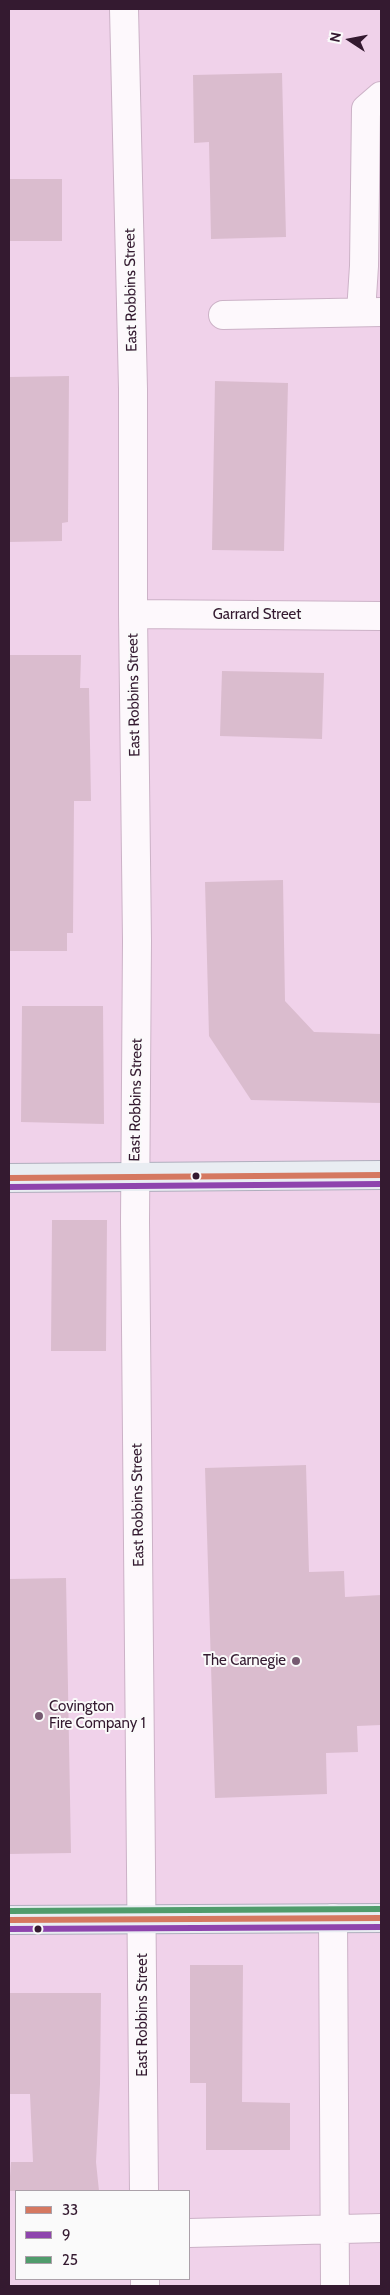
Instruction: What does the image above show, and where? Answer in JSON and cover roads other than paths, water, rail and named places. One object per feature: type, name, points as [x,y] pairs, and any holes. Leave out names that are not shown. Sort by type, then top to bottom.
[{"type":"main road","points":[[9,1178],[381,1175]]},
{"type":"main road","points":[[9,1920],[381,1918]]},
{"type":"street","name":"East Robbins Street","points":[[124,9],[133,379],[133,614],[138,941],[135,1176],[144,2190]]},
{"type":"street","points":[[223,315],[371,312],[364,266],[366,109],[381,96]]},
{"type":"street","name":"Garrard Street","points":[[133,614],[381,616]]},
{"type":"street","points":[[333,1918],[335,2286]]},
{"type":"street","points":[[190,2233],[381,2228]]},
{"type":"place","name":"The Carnegie","points":[[296,1661]]},
{"type":"place","name":"Covington Fire Company 1","points":[[39,1716]]}]
